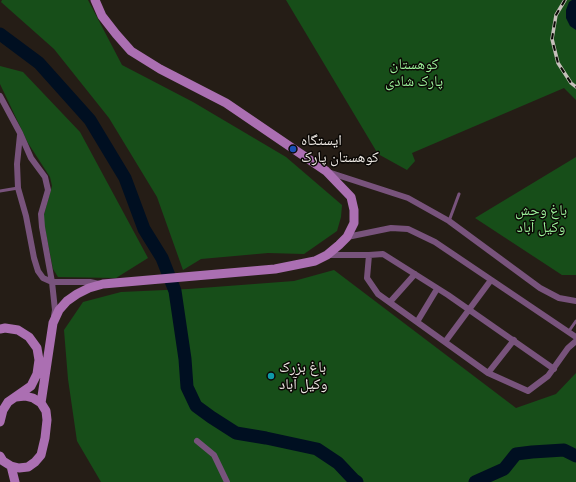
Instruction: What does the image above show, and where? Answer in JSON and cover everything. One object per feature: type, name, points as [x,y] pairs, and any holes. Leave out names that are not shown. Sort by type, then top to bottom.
[{"type":"street","points":[[53,323],[67,301],[89,288],[103,284],[275,269],[315,261],[327,255],[339,246],[347,236],[354,222],[354,210],[351,197],[326,171],[226,103],[160,69],[131,51],[102,16],[95,0]]},
{"type":"street","points":[[0,96],[20,133],[31,158],[45,177],[48,190],[41,214],[55,310],[41,403]]},
{"type":"street","points":[[20,133],[17,164],[18,188],[26,216],[38,271],[43,278],[52,282],[90,282],[103,284]]},
{"type":"street","points":[[17,164],[23,157],[31,158]]},
{"type":"street","points":[[326,171],[408,198],[449,221],[540,288],[560,298],[576,301]]},
{"type":"street","points":[[347,236],[391,228],[408,229],[435,242],[576,336]]},
{"type":"street","points":[[327,255],[383,254],[514,340],[554,369]]},
{"type":"street","points":[[369,255],[367,278],[378,294],[488,373],[528,391],[548,376],[568,348],[576,341]]},
{"type":"street","points":[[390,302],[415,274]]},
{"type":"street","points":[[445,342],[491,280]]},
{"type":"street","points":[[417,322],[437,289]]},
{"type":"street","points":[[0,329],[5,328],[18,330],[29,337],[37,348],[39,360],[37,374],[30,386],[8,402],[2,410],[0,422]]},
{"type":"street","points":[[488,373],[514,340]]},
{"type":"street","points":[[0,456],[3,461],[10,466],[19,468],[28,467],[36,462],[41,455],[45,438],[47,420],[46,411],[41,403],[33,398],[25,396],[16,397]]},
{"type":"street","points":[[197,441],[214,455],[227,482]]},
{"type":"street","points":[[10,466],[15,482]]},
{"type":"lane","points":[[0,191],[18,188]]},
{"type":"lane","points":[[449,221],[459,194]]},
{"type":"lane","points":[[569,331],[576,321]]},
{"type":"green space","points":[[2,0],[88,0],[122,65],[193,102],[286,157],[342,205],[341,217],[337,231],[304,254],[268,253],[201,259],[183,270],[157,197],[109,118],[54,49],[1,2]]},
{"type":"green space","name":"کوهستان پارک شادی","points":[[286,0],[576,0],[576,100],[564,88],[412,153],[415,161],[407,170],[378,154]]},
{"type":"green space","points":[[0,66],[23,72],[80,132],[148,258],[116,278],[58,277],[53,269],[43,218],[52,186],[50,177],[28,143],[0,84]]},
{"type":"green space","name":"باغ وحش وکیل آباد","points":[[576,157],[576,275],[562,275],[475,218]]},
{"type":"green space","name":"باغ بزرک وکیل آباد","points":[[334,270],[516,408],[556,394],[576,373],[576,482],[101,482],[77,441],[68,379],[64,330],[83,302],[121,292],[188,289],[294,281]]},
{"type":"water","points":[[576,0],[576,30],[570,26],[566,18],[566,10],[569,2]]},
{"type":"waterway","points":[[0,34],[39,63],[90,120],[125,178],[144,229],[162,258],[175,291],[185,359],[187,387],[196,406],[236,433],[317,449],[338,463],[357,482]]},
{"type":"waterway","points":[[475,482],[504,469],[516,454],[564,450],[576,456]]},
{"type":"railway","points":[[565,0],[556,15],[552,39],[558,63],[571,83],[576,87]]},
{"type":"place","name":"ایستگاه کوهستان پارک","points":[[293,149]]},
{"type":"place","name":"باغ بزرک وکیل آباد","points":[[271,376]]}]
